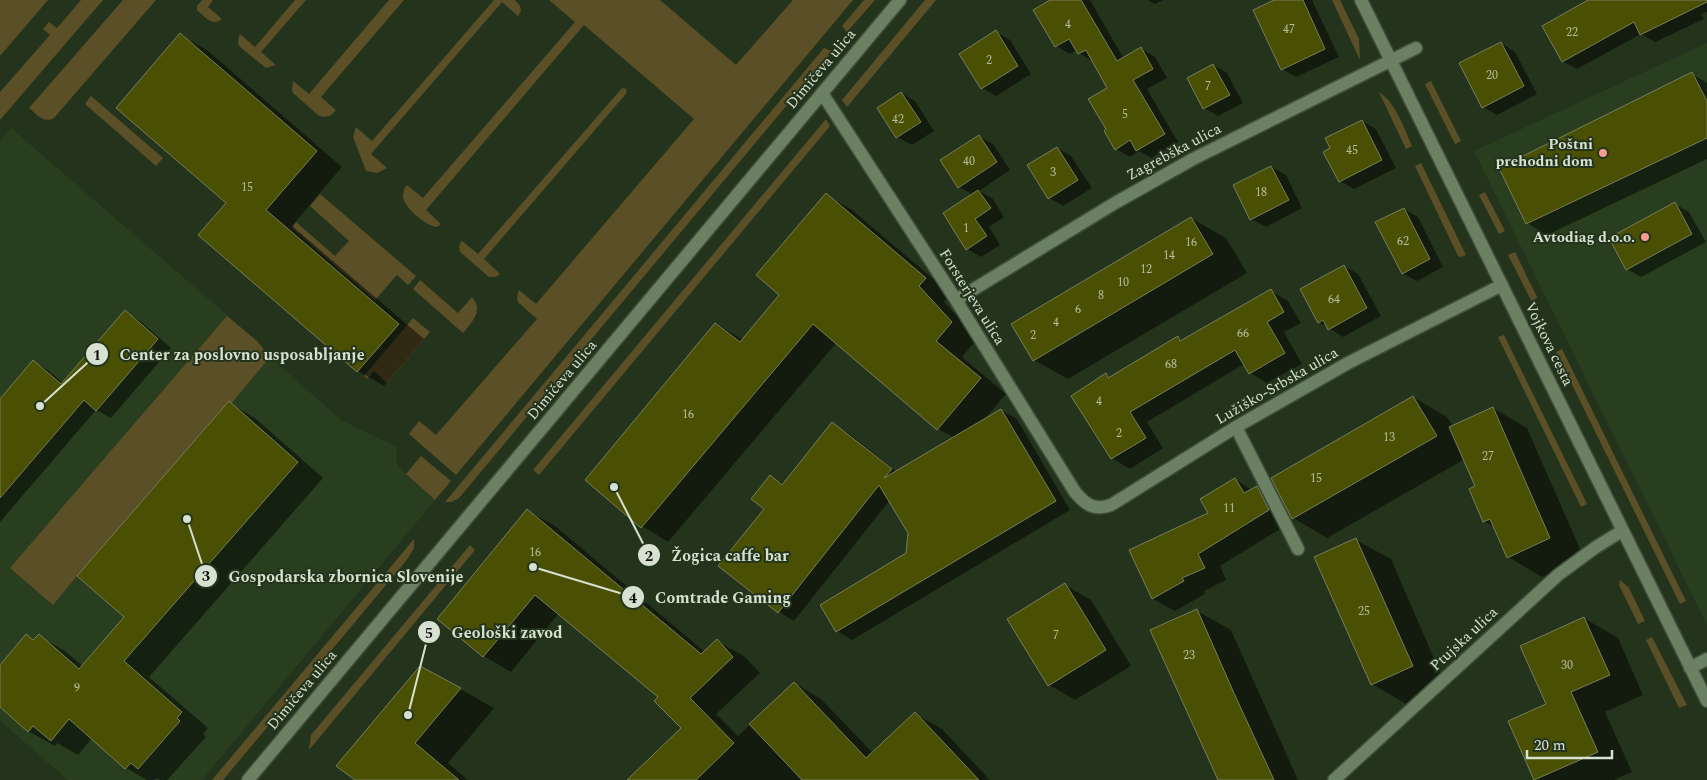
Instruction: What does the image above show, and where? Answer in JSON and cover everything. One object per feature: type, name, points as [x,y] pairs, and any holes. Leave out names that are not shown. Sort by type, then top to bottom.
[{"type":"street","name":"Dimičeva ulica","points":[[248,780],[900,0]]},
{"type":"street","name":"Vojkova cesta","points":[[1361,0],[1707,701]]},
{"type":"street","name":"Zagrebška ulica","points":[[956,300],[1115,203],[1193,159],[1416,48]]},
{"type":"street","name":"Forsterjeva ulica","points":[[822,93],[956,300],[1075,492]]},
{"type":"street","name":"Lužiško-Srbska ulica","points":[[1075,492],[1083,501],[1095,508],[1111,505],[1236,427],[1348,363],[1502,285]]},
{"type":"street","points":[[1236,427],[1298,549]]},
{"type":"street","name":"Ptujska ulica","points":[[1334,780],[1558,575],[1596,547],[1622,531]]},
{"type":"street","points":[[1690,668],[1707,659]]},
{"type":"shaded area","points":[[0,0],[48,0],[0,56]]},
{"type":"shaded area","points":[[81,0],[103,0],[0,120],[0,92],[50,35],[43,29],[49,22],[57,28]]},
{"type":"shaded area","points":[[123,0],[156,0],[54,118],[47,120],[37,115],[29,108]]},
{"type":"shaded area","points":[[202,0],[213,0],[208,7],[222,19],[212,22],[197,10],[197,6]]},
{"type":"shaded area","points":[[295,0],[306,0],[261,52],[276,65],[266,68],[240,47],[238,42],[239,36],[240,34],[255,47]]},
{"type":"shaded area","points":[[389,0],[404,0],[321,97],[336,110],[330,116],[323,117],[318,115],[293,93],[293,81],[309,94]]},
{"type":"shaded area","points":[[494,0],[515,0],[520,6],[521,11],[518,16],[502,2],[371,154],[387,168],[377,173],[366,171],[353,137],[356,127],[372,141]]},
{"type":"shaded area","points":[[549,0],[660,0],[736,65],[793,0],[853,0],[456,475],[409,434],[419,421],[436,435],[537,319],[517,300],[519,290],[536,304],[694,119],[584,25],[426,210],[441,224],[437,227],[433,226],[416,216],[404,200],[403,193],[406,186],[423,198],[575,22]]},
{"type":"shaded area","points":[[864,0],[875,0],[847,32],[842,26]]},
{"type":"shaded area","points":[[925,0],[936,0],[847,107],[842,100]]},
{"type":"shaded area","points":[[1332,0],[1340,0],[1359,39],[1360,60]]},
{"type":"shaded area","points":[[1707,43],[1707,625],[1474,151]]},
{"type":"shaded area","points":[[824,48],[832,51],[459,498],[451,502],[445,502]]},
{"type":"shaded area","points":[[1431,81],[1461,141],[1455,144],[1425,84]]},
{"type":"shaded area","points":[[622,88],[626,89],[625,95],[484,259],[500,274],[495,277],[489,277],[460,252],[459,246],[461,242],[478,254]]},
{"type":"shaded area","points":[[1379,92],[1395,109],[1412,146],[1406,149]]},
{"type":"shaded area","points":[[91,96],[163,158],[156,166],[85,104]]},
{"type":"shaded area","points":[[826,119],[830,126],[539,475],[533,470]]},
{"type":"shaded area","points":[[11,128],[257,341],[270,357],[341,420],[397,447],[396,459],[399,468],[435,500],[202,780],[68,780],[0,721],[0,141]]},
{"type":"shaded area","points":[[1421,163],[1466,255],[1458,256],[1415,166]]},
{"type":"shaded area","points":[[1485,192],[1505,231],[1499,234],[1479,195]]},
{"type":"shaded area","points":[[320,194],[416,276],[408,285],[397,275],[375,300],[292,228],[296,222],[335,256],[349,241],[310,206]]},
{"type":"shaded area","points":[[1515,252],[1537,297],[1532,302],[1508,255]]},
{"type":"shaded area","points":[[420,280],[458,313],[472,297],[477,311],[463,333],[413,289]]},
{"type":"shaded area","points":[[227,316],[257,341],[270,357],[231,404],[228,402],[53,605],[10,568]]},
{"type":"shaded area","points":[[413,318],[430,332],[387,383],[374,371],[367,379],[364,376]]},
{"type":"shaded area","points":[[1504,335],[1587,504],[1581,507],[1498,337]]},
{"type":"shaded area","points":[[1562,349],[1686,601],[1680,604],[1556,352]]},
{"type":"shaded area","points":[[421,456],[451,481],[435,500],[406,474]]},
{"type":"shaded area","points":[[414,539],[414,548],[406,561],[223,780],[212,780]]},
{"type":"shaded area","points":[[470,545],[475,550],[309,750],[311,735]]},
{"type":"shaded area","points":[[1620,580],[1629,588],[1645,621],[1638,624],[1619,585]]},
{"type":"shaded area","points":[[1652,637],[1687,705],[1679,708],[1646,640]]},
{"type":"building","points":[[1050,0],[1081,0],[1117,61],[1141,47],[1153,69],[1133,80],[1165,134],[1136,151],[1130,140],[1115,150],[1104,131],[1106,129],[1088,99],[1107,88],[1086,50],[1078,54],[1069,39],[1055,47],[1033,10]]},
{"type":"building","points":[[1274,0],[1303,0],[1325,49],[1281,70],[1253,10]]},
{"type":"building","points":[[1588,0],[1707,0],[1707,2],[1640,35],[1634,22],[1562,62],[1542,26]]},
{"type":"building","points":[[996,30],[1018,66],[981,89],[959,54]]},
{"type":"building","points":[[180,33],[317,151],[266,210],[399,324],[357,372],[198,235],[226,203],[116,108]]},
{"type":"building","points":[[1501,42],[1524,86],[1482,108],[1459,63]]},
{"type":"building","points":[[1213,64],[1230,95],[1203,109],[1187,78]]},
{"type":"building","name":"Poštni prehodni dom","points":[[1692,72],[1707,101],[1707,138],[1526,224],[1499,168]]},
{"type":"building","points":[[901,92],[921,122],[896,138],[877,108]]},
{"type":"building","points":[[1362,120],[1382,160],[1339,182],[1323,152],[1330,148],[1325,138]]},
{"type":"building","points":[[979,135],[997,162],[958,188],[940,160]]},
{"type":"building","points":[[1057,147],[1078,180],[1048,199],[1027,165]]},
{"type":"building","points":[[1271,166],[1289,200],[1250,220],[1233,185]]},
{"type":"building","points":[[978,190],[991,208],[975,219],[987,236],[966,250],[943,213]]},
{"type":"building","points":[[826,193],[926,278],[919,286],[952,322],[936,341],[981,378],[937,430],[813,324],[641,528],[585,480],[715,323],[740,342],[779,295],[756,275]]},
{"type":"building","points":[[1675,202],[1692,234],[1626,270],[1609,238]]},
{"type":"building","points":[[1404,208],[1430,259],[1402,274],[1375,222]]},
{"type":"building","points":[[1191,217],[1213,254],[1033,361],[1011,324]]},
{"type":"building","points":[[1344,265],[1367,308],[1328,330],[1323,320],[1318,323],[1300,289]]},
{"type":"building","points":[[1271,289],[1284,312],[1267,322],[1285,353],[1249,374],[1235,350],[1130,412],[1146,438],[1111,459],[1071,396],[1106,373],[1108,378],[1178,336],[1180,341]]},
{"type":"building","points":[[125,310],[158,339],[96,411],[84,400],[0,498],[0,399],[33,360],[61,384]]},
{"type":"building","points":[[1413,396],[1437,436],[1292,519],[1271,478]]},
{"type":"building","points":[[229,401],[298,462],[124,661],[182,712],[177,718],[180,721],[138,769],[131,763],[125,769],[69,719],[51,741],[33,726],[28,732],[0,707],[0,665],[26,634],[33,640],[39,634],[79,669],[124,617],[77,576]]},
{"type":"building","points":[[1493,407],[1550,538],[1507,558],[1490,519],[1483,522],[1469,489],[1475,486],[1449,427]]},
{"type":"building","points":[[1001,409],[1056,501],[836,632],[820,605],[906,553],[908,533],[879,485],[778,613],[718,566],[764,509],[751,499],[770,475],[782,485],[832,422],[892,469],[884,478]]},
{"type":"building","points":[[1235,478],[1244,493],[1257,486],[1269,510],[1198,554],[1205,568],[1182,578],[1184,581],[1152,599],[1129,550],[1208,513],[1200,499]]},
{"type":"building","points":[[527,509],[701,654],[717,639],[733,657],[690,698],[734,743],[696,780],[627,780],[681,728],[654,701],[658,697],[535,595],[483,657],[437,619]]},
{"type":"building","points":[[1356,538],[1413,666],[1371,685],[1314,557]]},
{"type":"building","points":[[1065,583],[1106,650],[1048,686],[1007,619]]},
{"type":"building","points":[[1197,609],[1274,780],[1218,780],[1150,630]]},
{"type":"building","points":[[1584,617],[1610,675],[1571,692],[1598,752],[1534,780],[1508,721],[1546,704],[1520,646]]},
{"type":"building","points":[[420,666],[461,688],[415,743],[459,780],[355,780],[336,766]]},
{"type":"building","points":[[794,682],[866,758],[915,712],[979,780],[802,780],[749,724]]},
{"type":"place","name":"Poštni prehodni dom","points":[[1603,153]]},
{"type":"place","name":"Avtodiag d.o.o.","points":[[1645,237]]},
{"type":"place","name":"Center za poslovno usposabljanje","points":[[40,406]]},
{"type":"place","name":"Žogica caffe bar","points":[[614,487]]},
{"type":"place","name":"Gospodarska zbornica Slovenije","points":[[187,519]]},
{"type":"place","name":"Comtrade Gaming","points":[[533,567]]},
{"type":"place","name":"Geološki zavod","points":[[408,715]]}]
